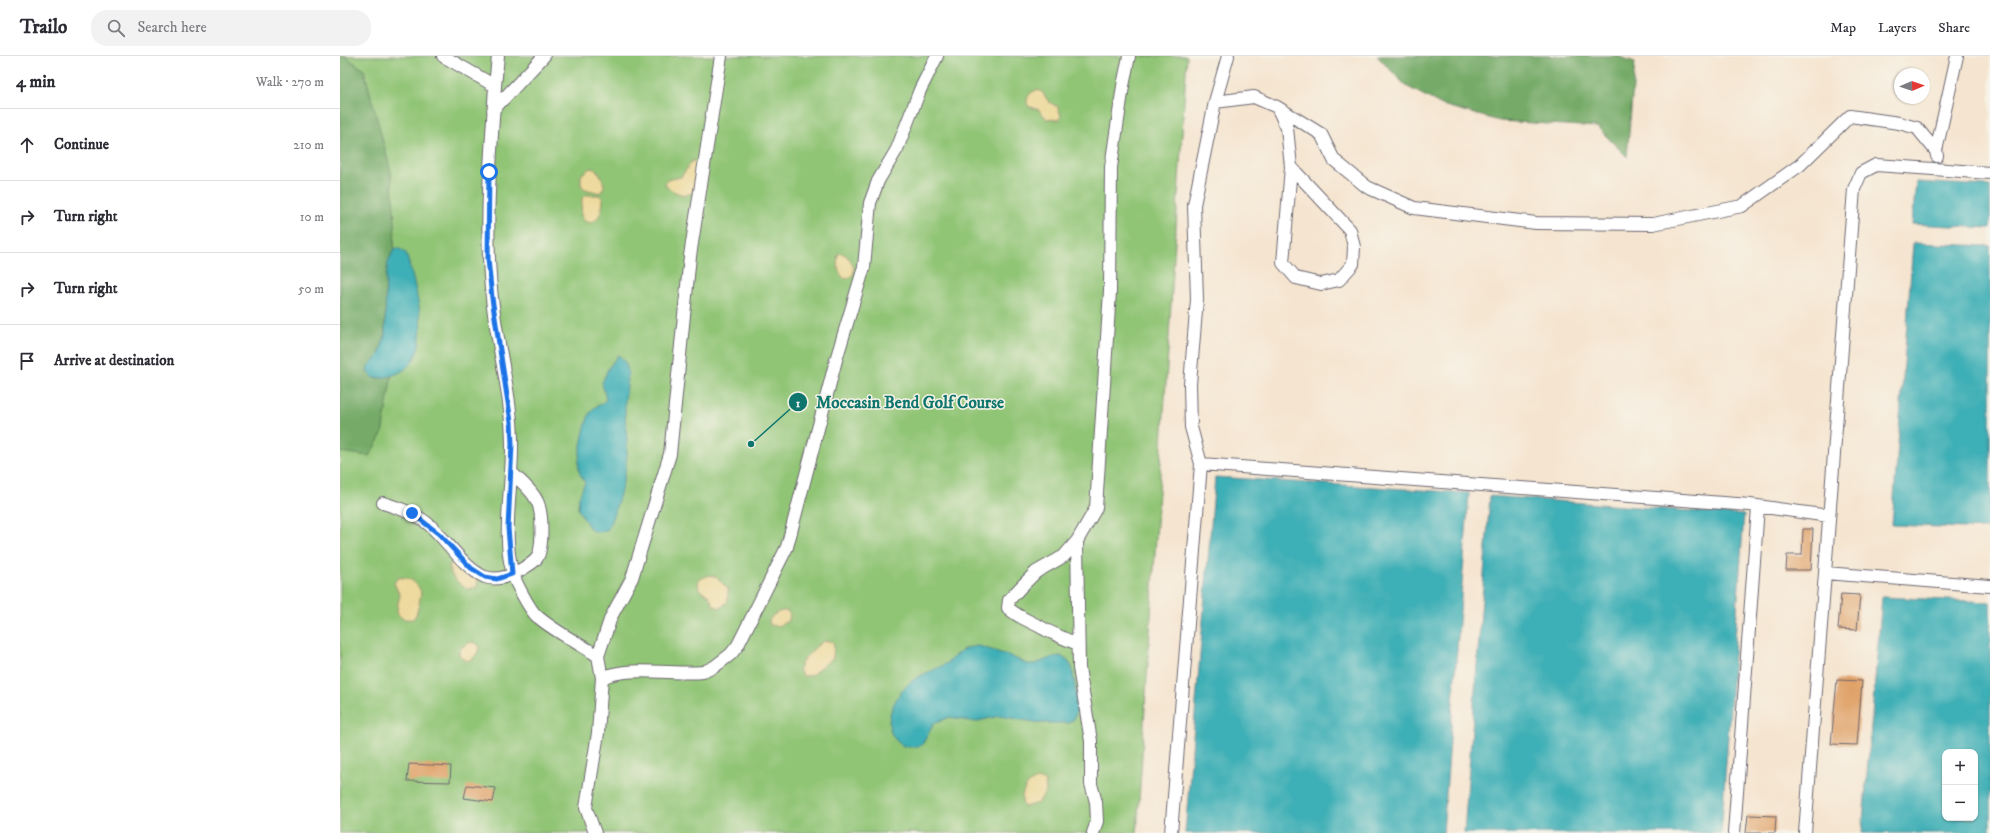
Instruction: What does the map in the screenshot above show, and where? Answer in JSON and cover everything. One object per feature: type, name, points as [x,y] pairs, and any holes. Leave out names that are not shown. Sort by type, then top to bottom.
[{"type":"lane","points":[[443,56],[495,86]]},
{"type":"lane","points":[[498,56],[489,172],[488,259],[492,298],[511,422],[512,444],[508,528],[512,574],[537,617],[598,656]]},
{"type":"lane","points":[[493,110],[544,56]]},
{"type":"lane","points":[[595,833],[586,808],[598,733],[602,678],[598,656],[611,618],[632,578],[670,454],[690,256],[721,56]]},
{"type":"lane","points":[[602,678],[613,674],[627,672],[703,672],[714,667],[731,654],[743,637],[787,547],[836,360],[864,267],[870,204],[878,181],[897,150],[920,90],[937,56]]},
{"type":"lane","points":[[1078,644],[1061,639],[1046,629],[1028,622],[1008,608],[1009,600],[1036,572],[1064,556],[1077,541],[1096,508],[1110,291],[1111,167],[1122,86],[1130,56]]},
{"type":"lane","points":[[1170,833],[1201,464],[1191,427],[1190,384],[1197,299],[1194,205],[1215,102],[1228,56]]},
{"type":"lane","points":[[1940,169],[1936,151],[1957,56]]},
{"type":"lane","points":[[1215,102],[1254,97],[1277,107],[1321,134],[1334,160],[1367,187],[1414,208],[1536,223],[1653,224],[1742,206],[1800,165],[1850,116],[1899,123],[1917,128],[1936,151]]},
{"type":"lane","points":[[1277,107],[1287,128],[1291,168],[1283,263],[1296,278],[1321,284],[1339,280],[1353,264],[1354,247],[1350,230],[1291,168]]},
{"type":"lane","points":[[1805,833],[1854,189],[1861,173],[1876,165],[1990,172]]},
{"type":"lane","points":[[1201,464],[1758,507],[1830,516]]},
{"type":"lane","points":[[383,503],[412,513],[426,522],[471,568],[485,577],[497,579],[512,574],[536,560],[540,552],[541,511],[532,493],[511,472]]},
{"type":"lane","points":[[1734,833],[1758,507]]},
{"type":"lane","points":[[1077,541],[1079,668],[1091,741],[1091,784],[1096,802],[1096,821],[1093,833]]},
{"type":"lane","points":[[1825,573],[1990,586]]},
{"type":"green space","points":[[340,56],[1187,56],[1137,833],[340,833]]},
{"type":"green space","points":[[340,56],[345,56],[364,70],[391,172],[395,223],[394,249],[388,262],[386,284],[385,335],[379,355],[368,366],[378,378],[392,374],[382,434],[369,456],[340,452]]},
{"type":"green space","points":[[1377,56],[1617,56],[1635,62],[1627,157],[1597,127],[1500,121],[1442,105],[1406,86]]},
{"type":"sand","points":[[1037,90],[1042,92],[1049,102],[1058,107],[1061,116],[1059,120],[1047,119],[1039,110],[1028,106],[1028,96]]},
{"type":"sand","points":[[693,160],[698,166],[696,186],[692,193],[685,195],[674,191],[665,185],[667,180],[681,177]]},
{"type":"sand","points":[[590,168],[596,170],[602,177],[604,187],[600,193],[585,189],[581,185],[581,175]]},
{"type":"sand","points":[[585,195],[599,195],[603,198],[599,216],[591,223],[584,221],[581,216],[582,199]]},
{"type":"sand","points":[[839,253],[848,257],[852,263],[854,273],[849,278],[845,279],[839,270],[837,259]]},
{"type":"sand","points":[[452,563],[458,563],[478,579],[477,587],[468,589],[461,585],[451,574],[449,566]]},
{"type":"sand","points":[[710,575],[716,577],[728,589],[728,601],[721,608],[714,606],[709,596],[699,589],[698,583],[700,579]]},
{"type":"sand","points":[[398,578],[412,580],[421,592],[415,617],[413,619],[402,618],[399,616],[397,610],[400,596],[394,583]]},
{"type":"sand","points":[[787,611],[790,615],[788,621],[778,626],[770,625],[769,621],[774,614]]},
{"type":"sand","points":[[825,641],[831,641],[834,644],[833,658],[810,676],[803,676],[799,670],[802,662],[814,649]]},
{"type":"sand","points":[[472,642],[479,645],[478,651],[474,658],[466,661],[459,655],[459,650],[466,644]]},
{"type":"sand","points":[[1037,779],[1045,781],[1046,791],[1038,803],[1024,807],[1022,799],[1024,790],[1029,784]]},
{"type":"water","points":[[1916,182],[1990,186],[1990,228],[1912,224]]},
{"type":"water","points":[[1913,243],[1990,246],[1990,529],[1892,525]]},
{"type":"water","points":[[398,248],[406,253],[420,311],[421,332],[418,350],[410,365],[395,374],[373,378],[367,372],[368,366],[379,355],[385,335],[386,276],[388,262],[394,249]]},
{"type":"water","points":[[618,355],[623,360],[628,370],[625,402],[627,447],[626,463],[618,500],[607,531],[596,532],[590,529],[578,509],[579,497],[585,482],[579,471],[579,458],[584,430],[589,415],[594,408],[603,403],[606,399],[602,383],[608,369]]},
{"type":"water","points":[[1215,477],[1469,493],[1443,833],[1185,833]]},
{"type":"water","points":[[1490,496],[1744,515],[1721,833],[1464,833]]},
{"type":"water","points":[[1882,597],[1990,602],[1990,833],[1862,833]]},
{"type":"water","points":[[979,646],[1010,656],[1027,664],[1035,664],[1053,657],[1061,656],[1068,661],[1072,667],[1078,706],[1074,719],[1068,723],[1041,723],[999,716],[974,722],[950,717],[934,723],[922,745],[907,747],[899,743],[892,735],[889,727],[892,707],[903,689],[918,677],[948,663],[961,651],[969,647]]},
{"type":"building","points":[[1803,529],[1813,529],[1811,570],[1786,570],[1787,555],[1802,555]]},
{"type":"building","points":[[1841,594],[1860,595],[1857,630],[1838,629]]},
{"type":"building","points":[[1837,680],[1862,681],[1857,745],[1831,744]]},
{"type":"building","points":[[409,764],[451,766],[450,782],[407,781]]},
{"type":"building","points":[[467,785],[496,788],[493,802],[464,798]]},
{"type":"building","points":[[1748,815],[1776,816],[1775,833],[1746,833]]},
{"type":"place","name":"Moccasin Bend Golf Course","points":[[751,444]]},
{"type":"route","points":[[412,513],[426,522],[439,534],[471,568],[485,577],[497,579],[504,578],[512,574],[508,528],[512,444],[511,422],[492,298],[488,259],[489,172]]}]
